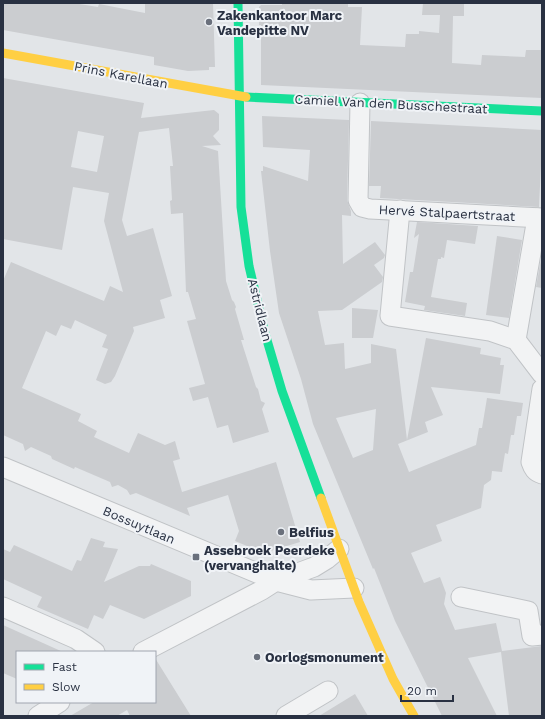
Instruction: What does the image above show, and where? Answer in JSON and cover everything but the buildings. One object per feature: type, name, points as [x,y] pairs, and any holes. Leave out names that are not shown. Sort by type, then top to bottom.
[{"type":"main road","name":"Astridlaan","points":[[238,3],[241,207],[249,266],[264,330],[282,391],[339,550],[393,679],[414,716]]},
{"type":"main road","name":"Prins Karellaan","points":[[3,53],[239,97]]},
{"type":"main road","name":"Camiel Van den Busschestraat","points":[[239,97],[542,111]]},
{"type":"street","name":"Hervé Stalpaertstraat","points":[[360,103],[358,200],[359,204],[366,209],[539,218]]},
{"type":"street","points":[[400,210],[390,316],[490,331],[516,340],[542,374]]},
{"type":"street","points":[[516,340],[539,218]]},
{"type":"street","points":[[542,389],[531,462],[537,473],[542,474]]},
{"type":"street","name":"Bossuytlaan","points":[[3,467],[276,581],[311,590],[357,595]]},
{"type":"street","points":[[145,651],[262,590],[276,581],[314,567],[327,560],[339,550]]},
{"type":"street","points":[[461,598],[528,611],[532,636],[542,634]]},
{"type":"street","points":[[3,606],[76,639],[94,651]]},
{"type":"street","points":[[286,716],[328,691]]},
{"type":"street","points":[[38,716],[58,703]]},
{"type":"traffic: fast","points":[[238,3],[241,207],[249,266],[264,330],[282,391],[321,498]]},
{"type":"traffic: fast","points":[[246,97],[542,111]]},
{"type":"traffic: slow","points":[[3,53],[246,97]]},
{"type":"traffic: slow","points":[[321,498],[359,602],[393,679],[414,716]]},
{"type":"place","name":"Zakenkantoor Marc Vandepitte NV","points":[[209,22]]},
{"type":"place","name":"Belfius","points":[[281,532]]},
{"type":"place","name":"Assebroek Peerdeke (vervanghalte)","points":[[196,557]]},
{"type":"place","name":"Oorlogsmonument","points":[[257,657]]}]
